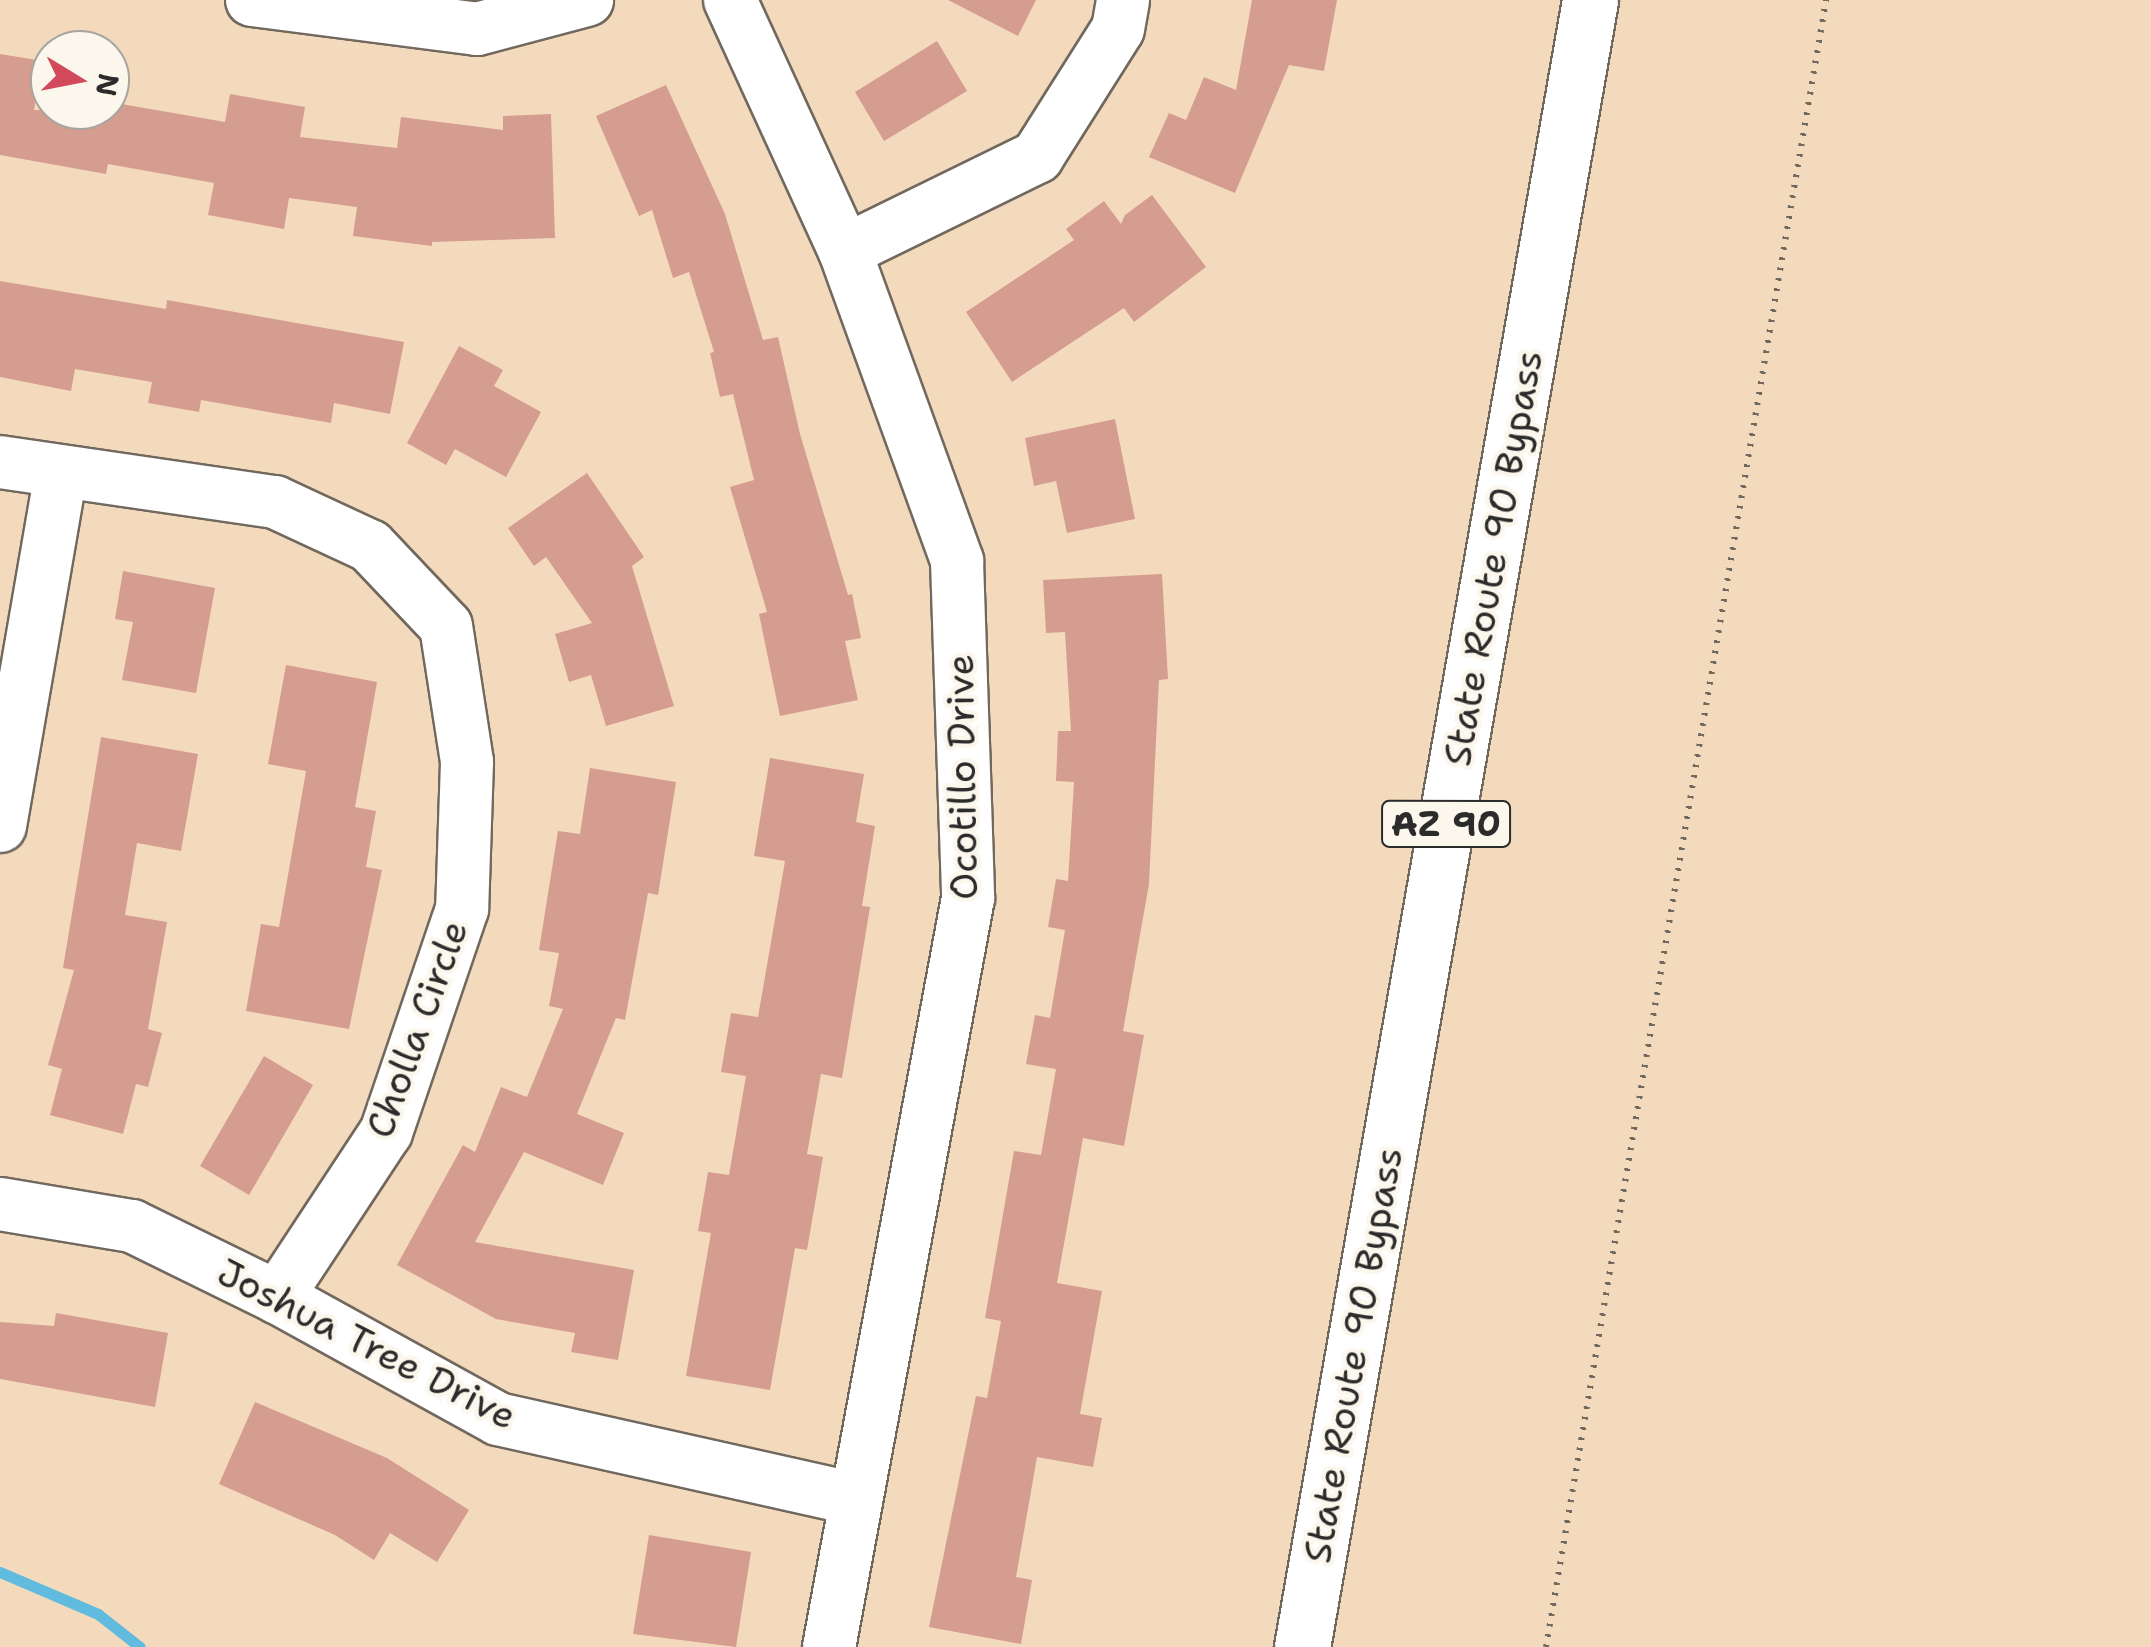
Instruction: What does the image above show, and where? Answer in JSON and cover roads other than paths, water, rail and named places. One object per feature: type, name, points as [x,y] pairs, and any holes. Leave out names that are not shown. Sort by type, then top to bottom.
[{"type":"highway","name":"State Route 90 Bypass","points":[[1302,1647],[1590,0]]},
{"type":"street","points":[[252,0],[477,29],[587,0]]},
{"type":"street","name":"Ocotillo Drive","points":[[730,0],[844,251],[957,562],[968,898],[830,1647]]},
{"type":"street","points":[[844,251],[1036,156],[1118,29],[1123,0]]},
{"type":"street","name":"Cholla Circle","points":[[0,462],[275,502],[370,546],[446,626],[467,762],[462,909],[386,1132],[276,1297]]},
{"type":"street","points":[[0,826],[61,472]]},
{"type":"street","name":"Joshua Tree Drive","points":[[0,1204],[132,1226],[276,1297],[498,1419],[855,1499]]},
{"type":"waterway","points":[[0,1572],[98,1614],[140,1647]]}]
